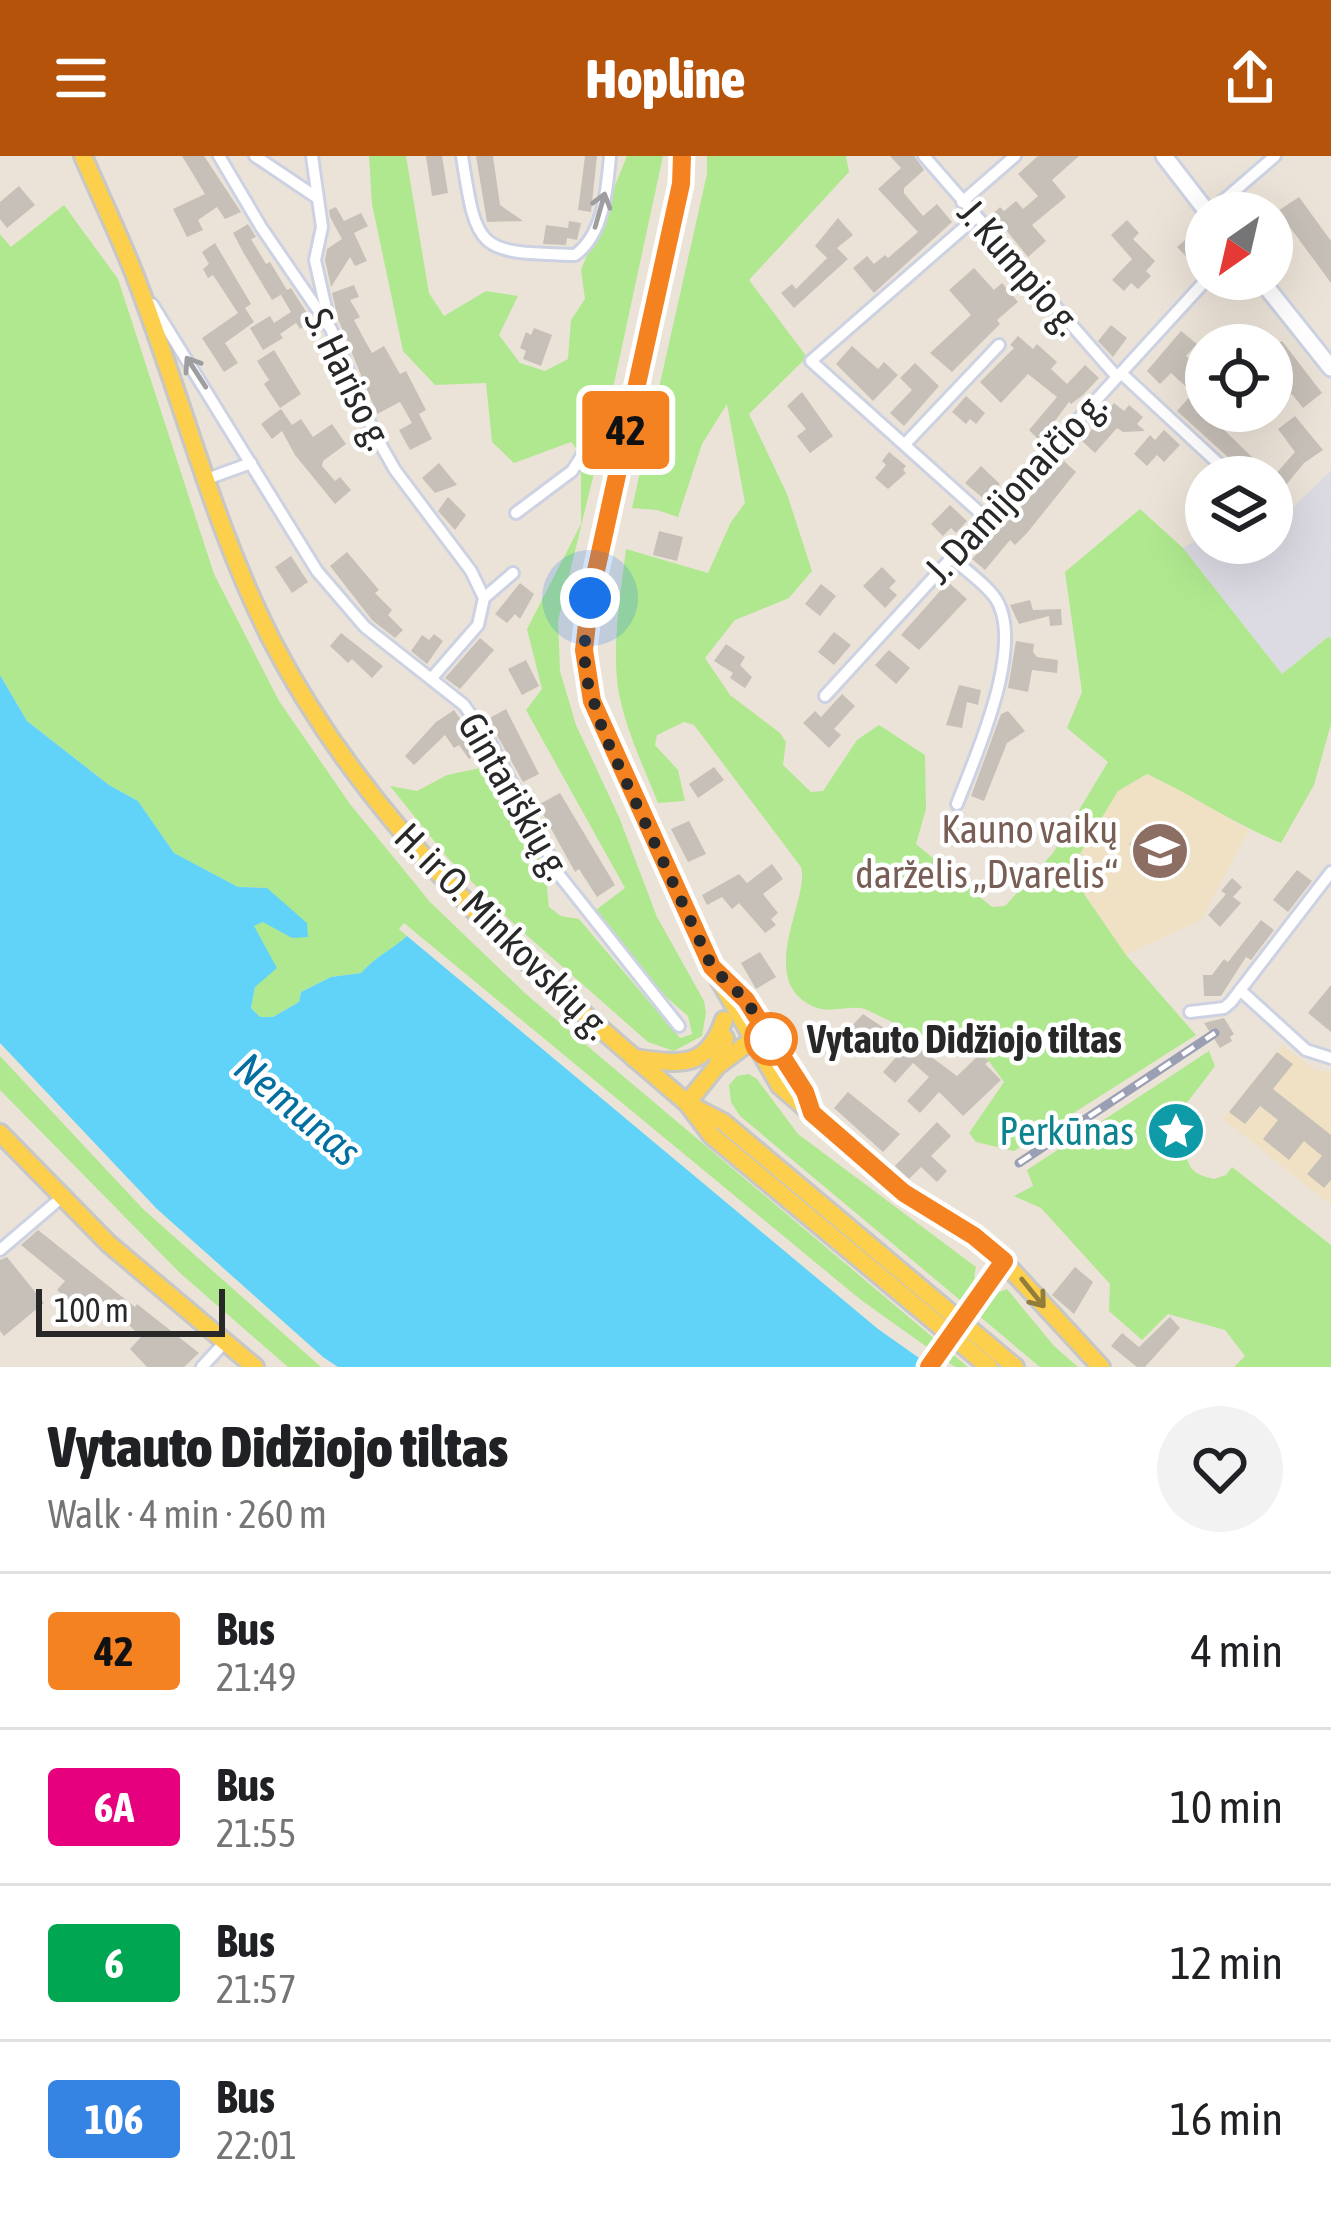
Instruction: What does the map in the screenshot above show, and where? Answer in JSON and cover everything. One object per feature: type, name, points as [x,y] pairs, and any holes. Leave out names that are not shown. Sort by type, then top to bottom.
[{"type":"main road","name":"H. ir O. Minkovskių g.","points":[[83,156],[138,283],[235,562],[311,708],[367,791],[474,914],[633,1058],[687,1103],[723,1123],[1015,1367]]},
{"type":"main road","points":[[682,156],[681,184],[585,627],[585,674],[604,734],[712,967],[780,1086],[904,1193],[974,1236],[1004,1261],[1101,1367]]},
{"type":"main road","points":[[712,967],[746,1000],[805,1092],[812,1113]]},
{"type":"main road","points":[[712,967],[724,1020],[724,1044],[717,1066]]},
{"type":"main road","points":[[746,1000],[752,1040]]},
{"type":"main road","points":[[633,1058],[689,1061],[711,1048],[724,1020]]},
{"type":"main road","points":[[687,1103],[717,1066],[752,1040]]},
{"type":"main road","name":"H. ir O. Minkovskių g.","points":[[687,1103],[711,1135],[988,1367]]},
{"type":"main road","points":[[0,1133],[61,1198],[255,1367]]},
{"type":"main road","points":[[929,1367],[1004,1261]]},
{"type":"street","name":"S. Hariso g.","points":[[219,156],[331,329],[374,433],[417,504],[471,571],[484,598]]},
{"type":"street","points":[[255,156],[316,197]]},
{"type":"street","points":[[312,156],[322,227],[315,260],[331,329]]},
{"type":"street","points":[[462,156],[471,212],[490,246],[508,253],[575,255],[584,248],[602,213],[610,156]]},
{"type":"street","name":"J. Kumpio g.","points":[[924,156],[1119,375],[1210,456]]},
{"type":"street","points":[[962,202],[1015,156]]},
{"type":"street","points":[[1164,156],[1192,192]]},
{"type":"street","points":[[1233,192],[1275,156]]},
{"type":"street","points":[[975,218],[812,361],[987,519]]},
{"type":"street","name":"H. ir O. Minkovskių g.","points":[[138,283],[291,532],[340,601],[430,679]]},
{"type":"street","name":"J. Damijonaičio g.","points":[[825,696],[1188,300]]},
{"type":"street","points":[[1277,300],[1331,368]]},
{"type":"street","points":[[906,443],[999,345]]},
{"type":"street","points":[[516,513],[583,459],[605,420],[627,422]]},
{"type":"street","points":[[203,480],[251,464]]},
{"type":"street","points":[[951,557],[994,596],[1004,625],[998,696],[957,804]]},
{"type":"street","name":"Gintariškių g.","points":[[513,573],[484,598],[478,625],[430,679],[476,720],[560,876],[679,1026]]},
{"type":"street","points":[[1190,1012],[1223,1008],[1331,872]]},
{"type":"street","points":[[1240,990],[1306,1050],[1331,1058]]},
{"type":"street","points":[[0,1250],[61,1198]]},
{"type":"street","points":[[202,1367],[224,1343]]},
{"type":"shaded area","points":[[1331,471],[1331,640],[1328,636],[1282,674],[1196,564],[1293,564],[1293,507]]},
{"type":"shaded area","name":"Kauno vaikų darželis „Dvarelis“","points":[[1147,774],[1249,830],[1201,920],[1126,955],[1069,871],[1118,791]]},
{"type":"shaded area","points":[[1282,1045],[1316,1070],[1331,1072],[1331,1205],[1223,1119]]},
{"type":"green space","points":[[369,156],[406,156],[429,293],[444,316],[486,291],[518,296],[499,335],[520,363],[545,371],[568,359],[571,320],[585,299],[581,270],[627,156],[663,156],[607,416],[581,454],[571,442],[514,463],[492,442],[486,383],[435,385],[403,351],[372,204]]},
{"type":"green space","points":[[707,156],[846,156],[849,172],[749,280],[807,357],[749,414],[787,494],[812,571],[789,598],[735,620],[705,658],[730,695],[780,733],[786,742],[783,765],[811,792],[823,791],[857,740],[879,725],[925,755],[926,809],[916,844],[992,907],[1005,906],[1053,853],[1108,762],[1067,728],[1082,692],[1065,572],[1140,509],[1183,548],[1185,564],[1196,564],[1282,674],[1329,636],[1331,640],[1331,724],[1314,785],[1281,843],[1147,774],[1118,791],[1069,872],[1126,955],[1196,1035],[1014,1151],[976,1142],[969,1133],[1004,1082],[980,1049],[965,1057],[865,1009],[817,1008],[798,996],[788,980],[786,961],[801,867],[694,725],[684,722],[657,735],[655,745],[678,770],[685,801],[658,803],[628,726],[616,664],[626,549],[708,573],[745,503],[727,404],[702,444],[678,517],[632,508],[707,174]]},
{"type":"green space","points":[[64,205],[118,279],[214,574],[279,701],[350,804],[430,902],[527,995],[968,1367],[955,1367],[861,1300],[404,923],[399,929],[407,936],[361,973],[331,977],[301,992],[299,1002],[273,1017],[260,1018],[251,1008],[254,926],[263,922],[267,888],[238,887],[174,853],[138,801],[109,785],[27,721],[0,675],[0,234],[11,247]]},
{"type":"green space","points":[[595,469],[558,621],[560,671],[576,725],[619,817],[657,917],[704,1001],[702,1036],[674,1051],[648,1042],[514,924],[447,857],[390,786],[417,791],[447,775],[490,766],[545,867],[549,907],[561,916],[579,919],[680,1038],[692,1034],[688,1016],[651,984],[592,913],[625,888],[526,710],[542,689],[527,629],[581,524],[581,472]]},
{"type":"green space","points":[[1209,1051],[1215,1066],[1183,1108],[1162,1124],[1181,1143],[1189,1164],[1199,1174],[1214,1179],[1232,1167],[1331,1245],[1331,1367],[1234,1367],[1245,1356],[1225,1330],[1168,1314],[1142,1340],[1109,1311],[1110,1284],[1041,1208],[1014,1196],[1033,1186],[1027,1170]]},
{"type":"green space","points":[[0,1056],[143,1209],[321,1367],[288,1367],[180,1273],[0,1090]]},
{"type":"green space","points":[[749,1074],[798,1134],[976,1267],[974,1277],[997,1293],[1007,1289],[1054,1346],[1078,1367],[1040,1367],[740,1116],[731,1102],[729,1085],[737,1076]]},
{"type":"water","name":"Nemunas","points":[[0,675],[27,721],[109,785],[138,801],[174,853],[238,887],[267,888],[307,923],[308,937],[292,938],[263,922],[254,926],[277,968],[255,987],[251,1008],[260,1017],[273,1017],[299,1002],[301,992],[331,977],[361,973],[407,936],[878,1329],[932,1367],[338,1367],[323,1357],[157,1209],[0,1043]]},
{"type":"building","points":[[182,156],[204,156],[241,212],[225,219],[217,207],[198,220],[203,230],[187,237],[173,209],[205,194]]},
{"type":"building","points":[[426,156],[442,156],[448,193],[432,196]]},
{"type":"building","points":[[476,156],[493,156],[500,205],[523,221],[487,222]]},
{"type":"building","points":[[585,156],[597,156],[591,212],[578,210]]},
{"type":"building","points":[[890,156],[914,156],[924,170],[904,193],[923,216],[937,204],[952,222],[874,293],[853,268],[867,256],[874,264],[885,255],[888,258],[918,232],[878,189],[901,168]]},
{"type":"building","points":[[1038,156],[1079,156],[1052,180],[1066,197],[1032,225],[1046,241],[1028,257],[993,214],[1016,201],[1023,209],[1038,196],[1018,174]]},
{"type":"building","points":[[19,186],[35,205],[7,228],[0,219],[0,202]]},
{"type":"building","points":[[1299,197],[1331,241],[1331,283],[1293,231],[1293,201]]},
{"type":"building","points":[[336,207],[344,221],[361,213],[368,226],[354,233],[367,261],[355,266],[350,257],[331,287],[327,249],[342,239],[330,217],[329,210]]},
{"type":"building","points":[[838,218],[853,235],[837,248],[848,259],[794,308],[781,293],[792,284],[796,289],[827,258],[815,246]]},
{"type":"building","points":[[1127,220],[1139,233],[1133,239],[1155,261],[1146,271],[1151,276],[1138,289],[1131,283],[1124,291],[1112,280],[1132,259],[1111,235]]},
{"type":"building","points":[[569,221],[581,223],[577,240],[567,238],[566,245],[543,244],[546,225],[568,228]]},
{"type":"building","points":[[248,224],[266,264],[270,262],[287,290],[291,288],[312,321],[300,329],[296,323],[263,350],[250,328],[270,316],[274,323],[291,312],[281,295],[287,291],[272,300],[233,233]]},
{"type":"building","points":[[215,243],[251,304],[245,308],[254,322],[225,343],[238,363],[224,372],[202,338],[238,313],[213,275],[208,278],[203,269],[209,264],[202,252]]},
{"type":"building","points":[[974,268],[994,290],[1002,283],[1018,302],[952,372],[930,353],[971,315],[949,290]]},
{"type":"building","points":[[354,285],[359,297],[350,300],[360,317],[354,320],[372,353],[384,346],[400,374],[406,371],[426,410],[419,414],[432,439],[410,450],[399,430],[412,423],[400,402],[377,414],[338,319],[332,293]]},
{"type":"building","points":[[1111,325],[1127,338],[1113,357],[1098,341]]},
{"type":"building","points":[[534,328],[552,335],[541,366],[523,359],[526,351],[520,348],[526,332],[531,335]]},
{"type":"building","points":[[1181,331],[1185,334],[1185,386],[1171,373],[1160,384],[1147,371]]},
{"type":"building","points":[[1018,336],[1033,349],[1037,344],[1057,362],[1051,369],[1067,384],[1085,365],[1099,378],[1069,402],[1040,441],[1029,430],[1057,397],[1028,374],[1001,403],[980,382],[1014,348],[1010,345]]},
{"type":"building","points":[[852,346],[878,369],[884,362],[898,375],[873,401],[836,364]]},
{"type":"building","points":[[274,350],[301,394],[280,408],[264,384],[269,380],[257,361]]},
{"type":"building","points":[[1293,355],[1322,393],[1303,408],[1293,395]]},
{"type":"building","points":[[915,363],[939,386],[904,426],[890,413],[912,390],[900,378]]},
{"type":"building","points":[[802,392],[833,436],[810,453],[797,436],[806,429],[787,406]]},
{"type":"building","points":[[966,396],[985,413],[976,424],[970,419],[966,424],[952,412]]},
{"type":"building","points":[[1114,403],[1124,411],[1129,405],[1143,417],[1137,424],[1145,431],[1117,428],[1095,453],[1082,441]]},
{"type":"building","points":[[281,409],[292,425],[301,419],[313,437],[332,424],[346,444],[322,466],[351,490],[335,504],[282,431],[272,439],[261,424]]},
{"type":"building","points":[[1293,418],[1323,450],[1293,476],[1295,452],[1280,432],[1293,432]]},
{"type":"building","points":[[1164,430],[1180,445],[1164,462],[1157,455],[1147,466],[1134,454],[1150,435],[1155,440]]},
{"type":"building","points":[[1200,432],[1226,432],[1251,456],[1227,456]]},
{"type":"building","points":[[889,452],[906,466],[906,473],[888,489],[875,478]]},
{"type":"building","points":[[1064,461],[1076,472],[1027,533],[1015,545],[1010,540],[985,570],[972,559]]},
{"type":"building","points":[[439,463],[457,485],[435,493],[422,478]]},
{"type":"building","points":[[981,466],[1000,484],[985,500],[965,483]]},
{"type":"building","points":[[448,497],[466,515],[455,530],[438,511]]},
{"type":"building","points":[[950,505],[967,521],[956,533],[951,528],[943,536],[931,524]]},
{"type":"building","points":[[659,531],[683,537],[677,561],[653,555]]},
{"type":"building","points":[[347,552],[392,610],[388,615],[403,630],[395,638],[372,620],[330,566]]},
{"type":"building","points":[[291,556],[308,582],[292,593],[275,567]]},
{"type":"building","points":[[882,567],[896,581],[889,588],[897,595],[885,608],[863,586]]},
{"type":"building","points":[[948,582],[967,599],[919,650],[901,635]]},
{"type":"building","points":[[520,583],[534,594],[520,619],[515,614],[507,623],[495,614]]},
{"type":"building","points":[[821,584],[836,596],[820,616],[805,604]]},
{"type":"building","points":[[1030,600],[1033,610],[1061,609],[1062,625],[1050,626],[1049,616],[1019,624],[1010,605]]},
{"type":"building","points":[[834,632],[851,645],[834,665],[818,652]]},
{"type":"building","points":[[341,633],[383,666],[372,678],[330,646]]},
{"type":"building","points":[[434,634],[443,641],[427,664],[411,651],[422,635],[429,640]]},
{"type":"building","points":[[480,638],[494,650],[460,689],[445,678]]},
{"type":"building","points":[[1016,641],[1034,644],[1037,657],[1058,660],[1057,673],[1032,670],[1028,692],[1008,688]]},
{"type":"building","points":[[726,644],[745,657],[740,665],[752,677],[745,688],[714,661]]},
{"type":"building","points":[[889,650],[910,668],[896,684],[875,665]]},
{"type":"building","points":[[526,660],[539,686],[522,695],[508,669]]},
{"type":"building","points":[[959,685],[981,690],[978,705],[967,702],[962,728],[946,725]]},
{"type":"building","points":[[842,694],[855,706],[834,729],[841,735],[829,748],[803,723],[815,711],[821,717]]},
{"type":"building","points":[[506,709],[539,774],[523,782],[488,719]]},
{"type":"building","points":[[454,710],[482,750],[469,759],[445,735],[414,765],[405,756]]},
{"type":"building","points":[[1008,711],[1025,731],[1007,743],[984,801],[971,796],[1001,714]]},
{"type":"building","points":[[714,767],[724,780],[698,798],[689,784]]},
{"type":"building","points":[[560,793],[615,885],[597,897],[579,869],[575,872],[538,805]]},
{"type":"building","points":[[689,821],[706,854],[688,862],[671,829]]},
{"type":"building","points":[[1147,828],[1167,852],[1163,855],[1168,860],[1158,868],[1154,864],[1149,868],[1129,844]]},
{"type":"building","points":[[772,864],[783,879],[763,894],[778,913],[771,919],[776,925],[765,933],[739,903],[732,909],[722,897],[707,905],[702,895],[739,874],[747,883]]},
{"type":"building","points":[[1297,870],[1312,881],[1288,912],[1273,900]]},
{"type":"building","points":[[1232,878],[1242,887],[1233,897],[1241,903],[1220,927],[1208,915],[1226,894],[1221,891]]},
{"type":"building","points":[[1261,920],[1274,930],[1251,960],[1246,957],[1221,996],[1204,996],[1203,975],[1212,975],[1224,959],[1228,962]]},
{"type":"building","points":[[760,952],[776,977],[756,989],[741,963]]},
{"type":"building","points":[[1331,985],[1331,1032],[1308,1013]]},
{"type":"building","points":[[863,1014],[890,1036],[879,1048],[870,1046],[852,1026]]},
{"type":"building","points":[[1224,1018],[1234,1034],[1220,1048],[1204,1023]]},
{"type":"building","points":[[910,1041],[957,1076],[981,1053],[1001,1080],[963,1116],[939,1092],[920,1113],[907,1101],[929,1077],[913,1063],[895,1083],[883,1072]]},
{"type":"building","points":[[1277,1052],[1293,1064],[1273,1089],[1331,1135],[1331,1180],[1324,1188],[1307,1174],[1322,1156],[1304,1141],[1289,1160],[1263,1139],[1278,1120],[1260,1106],[1245,1124],[1229,1112]]},
{"type":"building","points":[[848,1092],[900,1134],[883,1152],[834,1108]]},
{"type":"building","points":[[937,1122],[951,1136],[931,1156],[947,1171],[937,1182],[921,1167],[909,1179],[895,1166]]},
{"type":"building","points":[[38,1230],[199,1353],[184,1367],[147,1367],[130,1349],[141,1337],[122,1318],[118,1322],[80,1293],[72,1303],[57,1290],[65,1281],[21,1245]]},
{"type":"building","points":[[7,1257],[44,1303],[4,1336],[0,1331],[0,1260]]},
{"type":"building","points":[[1075,1267],[1093,1282],[1074,1314],[1052,1295]]},
{"type":"building","points":[[1170,1317],[1180,1328],[1145,1367],[1137,1367],[1111,1346],[1122,1333],[1139,1347]]},
{"type":"railway","points":[[1019,1163],[1215,1033]]},
{"type":"bus line","name":"42","points":[[682,156],[681,184],[590,598],[585,674],[604,734],[712,967],[746,1000],[805,1092],[812,1113],[904,1193],[974,1236],[1004,1261],[929,1367]]},
{"type":"place","name":"Kauno vaikų darželis „Dvarelis“","points":[[1160,851]]},
{"type":"place","name":"Vytauto Didžiojo tiltas","points":[[771,1039]]},
{"type":"place","name":"Perkūnas","points":[[1176,1131]]},
{"type":"route","points":[[590,598],[585,674],[604,734],[712,967],[746,1000],[771,1039]]}]
